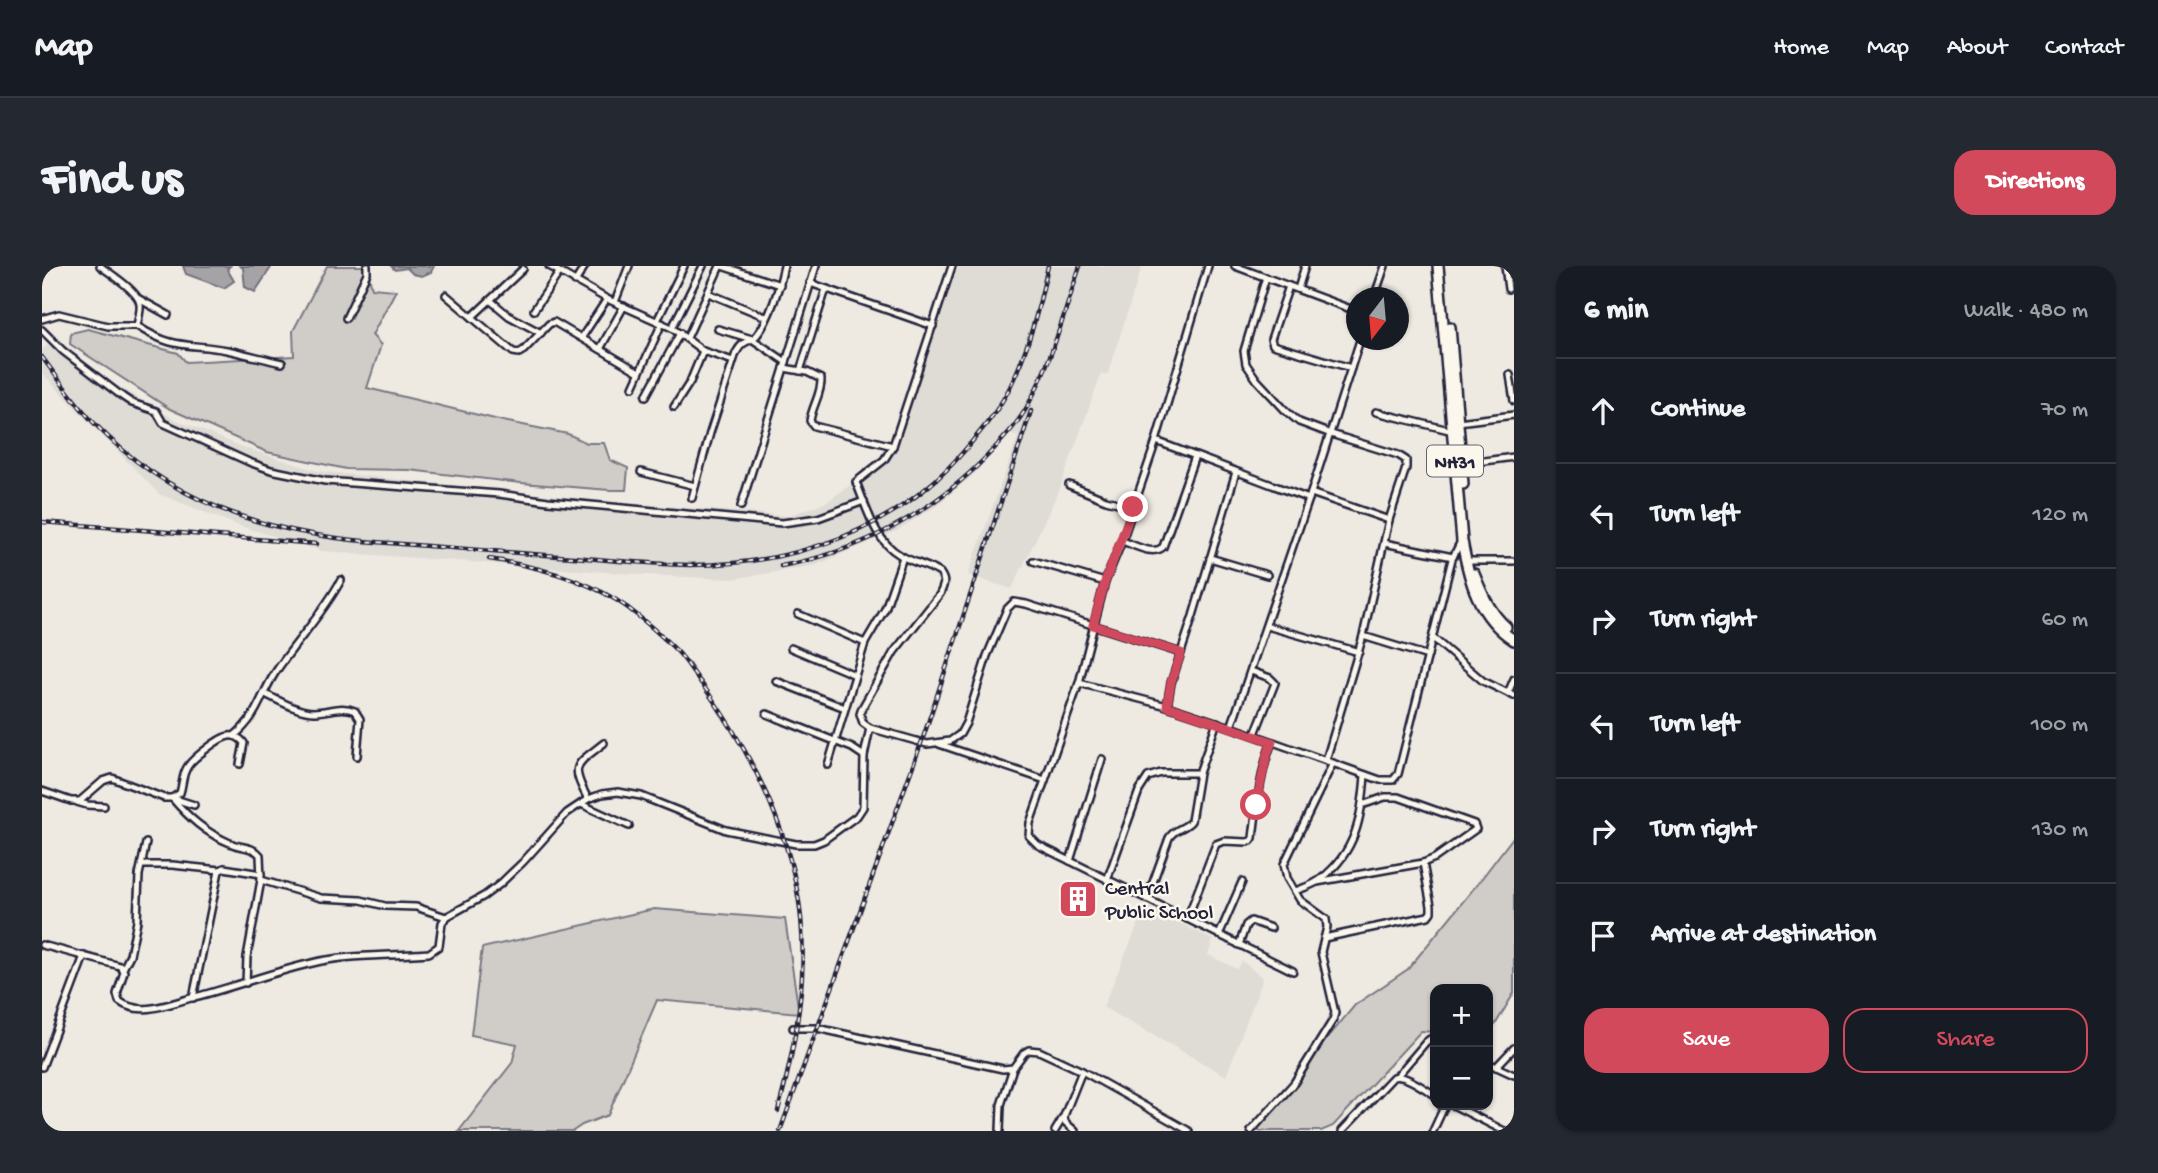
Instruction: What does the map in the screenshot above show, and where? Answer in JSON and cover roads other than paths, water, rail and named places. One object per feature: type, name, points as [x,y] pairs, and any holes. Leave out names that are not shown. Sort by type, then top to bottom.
[{"type":"highway","name":"NH31","points":[[1438,266],[1471,561],[1483,598],[1500,622],[1514,633]]},
{"type":"highway","name":"NH31","points":[[1445,266],[1462,541],[1479,603],[1493,624],[1514,640]]},
{"type":"street","points":[[100,266],[139,299],[168,315]]},
{"type":"street","points":[[346,318],[367,273],[367,266]]},
{"type":"street","points":[[549,266],[607,299],[672,328],[703,351],[733,361]]},
{"type":"street","points":[[575,282],[585,266]]},
{"type":"street","points":[[615,302],[629,266]]},
{"type":"street","points":[[633,387],[684,266]]},
{"type":"street","points":[[672,328],[703,266]]},
{"type":"street","points":[[692,498],[733,361],[742,343],[757,335],[780,285],[784,266]]},
{"type":"street","points":[[741,506],[816,266]]},
{"type":"street","points":[[952,266],[893,446],[884,460],[856,482],[878,534],[891,549],[903,557],[934,569],[944,578],[940,594],[894,652],[867,698],[860,714],[863,723],[870,728],[921,744],[950,741],[960,734],[1010,604],[1018,602],[1181,653]]},
{"type":"street","points":[[1208,266],[1156,441],[1105,582],[1079,682],[1030,823],[1029,836],[1038,845],[1293,971]]},
{"type":"street","points":[[1235,266],[1346,307]]},
{"type":"street","points":[[1298,289],[1305,266]]},
{"type":"street","points":[[1378,287],[1385,266]]},
{"type":"street","points":[[1505,266],[1508,289]]},
{"type":"street","points":[[687,338],[708,293],[724,267],[780,285]]},
{"type":"street","points":[[471,317],[523,269]]},
{"type":"street","points":[[534,310],[559,273]]},
{"type":"street","points":[[1266,277],[1244,351],[1246,364],[1257,380],[1299,422],[1406,460],[1406,468],[1389,520],[1359,652],[1326,760]]},
{"type":"street","points":[[810,283],[933,326]]},
{"type":"street","points":[[1289,286],[1271,339],[1273,345],[1352,368]]},
{"type":"street","points":[[800,371],[826,289]]},
{"type":"street","points":[[708,293],[766,317]]},
{"type":"street","points":[[446,295],[513,352],[524,350],[554,322],[639,373]]},
{"type":"street","points":[[137,326],[141,305],[139,299]]},
{"type":"street","points":[[582,337],[607,299]]},
{"type":"street","points":[[490,300],[509,316],[541,333]]},
{"type":"street","points":[[600,349],[624,306]]},
{"type":"street","points":[[42,319],[59,314],[108,326],[137,326],[175,345],[230,351],[282,363]]},
{"type":"street","points":[[42,330],[63,351],[122,397],[156,411],[163,423],[249,462],[298,476],[325,481],[499,494],[782,523],[818,519],[864,501]]},
{"type":"street","points":[[718,330],[752,339],[785,365],[821,379],[822,384],[811,414],[810,421],[814,426],[893,446]]},
{"type":"street","points":[[646,396],[680,333]]},
{"type":"street","points":[[1231,727],[1357,350]]},
{"type":"street","points":[[674,407],[690,382],[703,351]]},
{"type":"street","points":[[1510,375],[1514,401]]},
{"type":"street","points":[[1376,412],[1456,426],[1514,415]]},
{"type":"street","points":[[1156,441],[1236,472],[1389,520]]},
{"type":"street","points":[[1122,541],[1153,552],[1163,547],[1195,456]]},
{"type":"street","points":[[1462,464],[1514,457]]},
{"type":"street","points":[[641,472],[695,486]]},
{"type":"street","points":[[1167,706],[1171,682],[1236,472]]},
{"type":"street","points":[[1069,485],[1105,500],[1133,507]]},
{"type":"street","points":[[1079,682],[1255,734],[1326,760],[1364,780],[1393,780],[1398,774],[1453,558],[1462,541]]},
{"type":"street","points":[[1384,543],[1453,558]]},
{"type":"street","points":[[828,765],[865,643],[885,609],[903,557]]},
{"type":"street","points":[[1210,558],[1267,575]]},
{"type":"street","points":[[1033,561],[1105,582]]},
{"type":"street","points":[[1471,561],[1514,561]]},
{"type":"street","points":[[172,798],[180,793],[183,775],[191,762],[220,740],[234,736],[250,720],[274,675],[319,616],[341,580]]},
{"type":"street","points":[[798,614],[865,643]]},
{"type":"street","points":[[1267,626],[1359,652]]},
{"type":"street","points":[[1363,636],[1428,656]]},
{"type":"street","points":[[1433,638],[1483,681],[1511,694],[1514,679]]},
{"type":"street","points":[[791,649],[855,675]]},
{"type":"street","points":[[1251,671],[1270,678],[1275,683],[1255,734]]},
{"type":"street","points":[[776,681],[845,708]]},
{"type":"street","points":[[265,694],[312,712],[344,708],[355,711],[360,719],[357,756]]},
{"type":"street","points":[[767,713],[864,755]]},
{"type":"street","points":[[1147,899],[1168,838],[1191,821],[1199,773],[1217,722]]},
{"type":"street","points":[[146,843],[137,900],[137,921],[130,955],[123,969],[117,994],[118,1001],[122,1004],[139,1009],[193,998],[322,961],[347,957],[429,953],[439,946],[442,923],[446,917],[500,884],[567,813],[588,799],[602,794],[618,792],[641,796],[726,830],[806,845],[824,840],[861,812],[865,798],[864,755],[870,728]]},
{"type":"street","points":[[234,736],[244,743],[240,764]]},
{"type":"street","points":[[1187,919],[1216,844],[1224,841],[1247,842],[1252,838],[1256,805],[1272,742]]},
{"type":"street","points":[[588,799],[579,783],[576,768],[604,743]]},
{"type":"street","points":[[937,744],[1045,780]]},
{"type":"street","points":[[1070,861],[1102,760]]},
{"type":"street","points":[[1251,1131],[1294,1083],[1333,1020],[1335,1006],[1321,953],[1326,919],[1304,904],[1287,878],[1284,864],[1332,764]]},
{"type":"street","points":[[1107,880],[1139,791],[1148,777],[1161,773],[1199,773]]},
{"type":"street","points":[[77,802],[103,781],[112,778],[164,798],[194,805]]},
{"type":"street","points":[[1317,882],[1352,844],[1359,823],[1364,780]]},
{"type":"street","points":[[42,791],[86,805],[104,806]]},
{"type":"street","points":[[1295,891],[1317,882],[1423,863],[1474,832],[1476,826],[1398,797],[1385,797],[1362,805]]},
{"type":"street","points":[[172,798],[190,819],[210,834],[233,845],[257,851],[262,860],[247,957],[246,983]]},
{"type":"street","points":[[581,804],[629,826]]},
{"type":"street","points":[[1324,938],[1428,916],[1431,906],[1423,863]]},
{"type":"street","points":[[142,864],[220,870],[224,868],[261,877],[321,898],[416,907],[446,917]]},
{"type":"street","points":[[193,998],[220,870]]},
{"type":"street","points":[[1219,935],[1242,882]]},
{"type":"street","points":[[1239,944],[1246,925],[1251,921],[1271,928]]},
{"type":"street","points":[[42,944],[118,965],[123,969]]},
{"type":"street","points":[[42,1066],[84,956]]},
{"type":"street","points":[[793,1028],[817,1028],[1003,1069],[1013,1068]]},
{"type":"street","points":[[1342,1131],[1430,1039]]},
{"type":"street","points":[[1496,1067],[1514,1048]]},
{"type":"street","points":[[1000,1131],[1001,1105],[1013,1068],[1024,1053],[1033,1050],[1082,1071],[1189,1131]]},
{"type":"street","points":[[1493,1066],[1514,1075]]},
{"type":"street","points":[[1055,1131],[1082,1071]]},
{"type":"street","points":[[1397,1076],[1430,1092]]},
{"type":"street","points":[[1433,1131],[1442,1110]]},
{"type":"street","points":[[1463,1110],[1504,1131]]},
{"type":"street","points":[[1064,1116],[1065,1122],[1075,1131]]},
{"type":"railway","points":[[42,357],[88,416],[124,451],[185,492],[252,520],[288,529],[363,541],[657,564],[729,563],[804,550],[840,538],[907,503],[937,479],[983,428],[1010,387],[1028,342],[1048,266]]},
{"type":"railway","points":[[781,566],[840,550],[896,525],[947,492],[992,451],[1028,405],[1057,337],[1080,266]]},
{"type":"railway","points":[[780,1131],[923,738],[1031,411]]},
{"type":"railway","points":[[42,522],[317,544]]},
{"type":"railway","points":[[489,559],[580,582],[628,608],[683,658],[748,756],[772,808],[791,862],[801,917],[803,945],[800,1001],[791,1057],[778,1111]]},
{"type":"place","name":"Central Public School","points":[[1078,899]]}]
